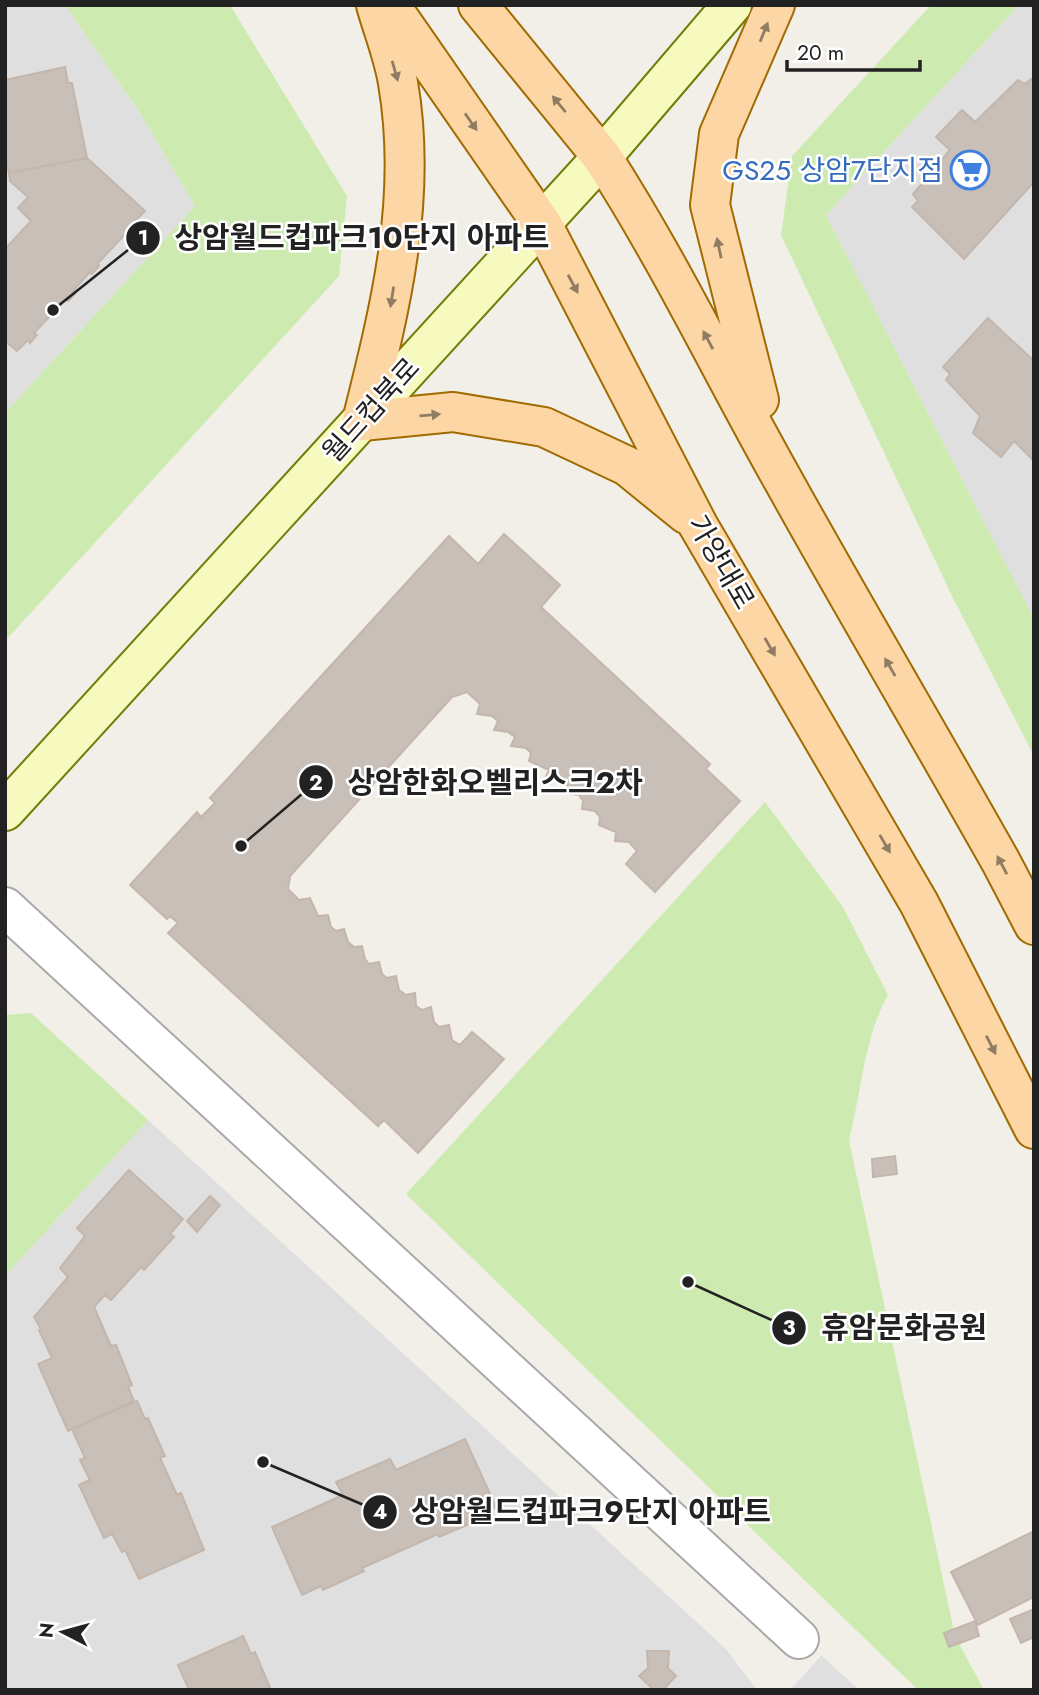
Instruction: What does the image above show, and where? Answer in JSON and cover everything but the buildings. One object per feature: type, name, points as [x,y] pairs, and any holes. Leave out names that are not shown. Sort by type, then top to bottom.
[{"type":"main road","points":[[376,5],[398,82],[407,192],[392,302],[362,421],[453,412],[544,427],[627,466],[698,525]]},
{"type":"main road","name":"가양대로","points":[[390,5],[542,224],[698,525],[919,903],[1034,1129]]},
{"type":"main road","points":[[478,5],[602,157],[678,284],[782,480],[1034,925]]},
{"type":"main road","name":"월드컵북로","points":[[5,811],[542,224],[732,5]]},
{"type":"main road","points":[[775,5],[719,134],[710,205],[745,355],[782,480]]},
{"type":"street","points":[[5,906],[799,1639]]},
{"type":"shaded area","points":[[5,5],[65,5],[140,113],[195,206],[5,413]]},
{"type":"shaded area","points":[[1019,5],[1034,5],[1034,619],[826,215]]},
{"type":"shaded area","points":[[148,1120],[725,1648],[757,1690],[5,1690],[5,1276]]},
{"type":"shaded area","points":[[822,1656],[859,1690],[790,1690]]},
{"type":"green space","points":[[65,5],[230,5],[347,196],[339,276],[5,641],[5,413],[195,206],[140,113]]},
{"type":"green space","points":[[931,5],[1019,5],[826,215],[1034,619],[1034,756],[952,596],[781,235],[792,156]]},
{"type":"green space","points":[[765,802],[843,907],[888,995],[868,1048],[849,1140],[955,1636],[984,1690],[918,1690],[406,1194]]},
{"type":"green space","points":[[31,1013],[148,1120],[5,1276],[5,1015]]},
{"type":"place","name":"GS25 상암7단지점","points":[[970,170]]},
{"type":"place","name":"상암월드컵파크10단지 아파트","points":[[53,310]]},
{"type":"place","name":"상암한화오벨리스크2차","points":[[241,846]]},
{"type":"place","name":"휴암문화공원","points":[[688,1282]]},
{"type":"place","name":"상암월드컵파크9단지 아파트","points":[[263,1462]]}]
